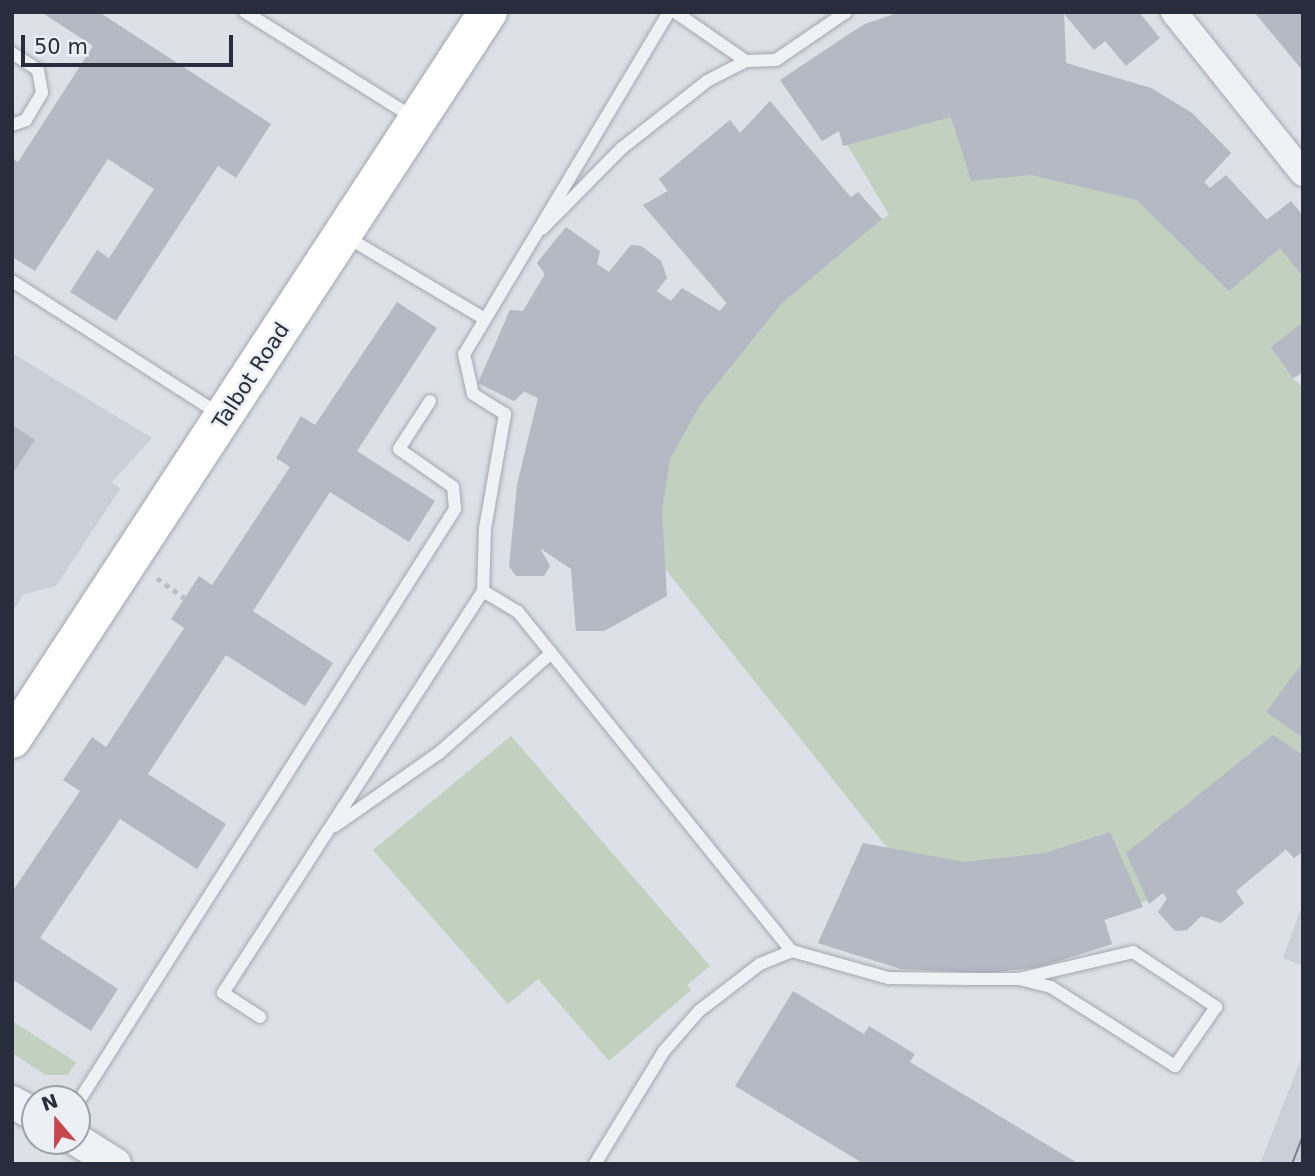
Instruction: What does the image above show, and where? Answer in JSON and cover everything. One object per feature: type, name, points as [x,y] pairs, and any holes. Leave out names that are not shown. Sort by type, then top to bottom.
[{"type":"main road","name":"Talbot Road","points":[[12,739],[225,418],[488,12]]},
{"type":"street","points":[[1174,12],[1303,173]]},
{"type":"street","points":[[91,1149],[115,1164]]},
{"type":"lane","points":[[245,12],[419,121]]},
{"type":"lane","points":[[260,1017],[223,993],[483,591],[485,529],[505,414],[474,394],[464,374],[464,354],[527,243],[669,12]]},
{"type":"lane","points":[[675,12],[746,61]]},
{"type":"lane","points":[[527,243],[653,121],[746,61],[776,60],[846,12]]},
{"type":"lane","points":[[12,53],[38,70],[42,93],[26,120],[12,125]]},
{"type":"lane","points":[[343,235],[483,318]]},
{"type":"lane","points":[[12,281],[225,418]]},
{"type":"lane","points":[[89,1085],[455,509],[453,487],[399,449],[430,401]]},
{"type":"lane","points":[[483,591],[518,612],[548,656],[792,951],[889,978],[1018,979],[1051,987],[1175,1066],[1216,1007],[1133,952],[1018,979]]},
{"type":"lane","points":[[328,830],[439,753],[548,656]]},
{"type":"lane","points":[[595,1164],[664,1051],[699,1012],[760,964],[792,951]]},
{"type":"shaded area","points":[[12,353],[152,438],[112,482],[120,489],[56,586],[24,594],[12,612]]},
{"type":"shaded area","points":[[1303,903],[1303,966],[1283,958]]},
{"type":"shaded area","points":[[1303,1054],[1303,1164],[1260,1164]]},
{"type":"green space","points":[[1064,14],[1066,63],[1151,88],[1192,113],[1231,153],[1204,182],[1210,188],[1226,175],[1266,220],[1291,201],[1303,216],[1303,372],[1293,379],[1303,387],[1303,851],[1294,858],[1286,850],[1236,891],[1244,903],[1221,923],[1201,916],[1187,930],[1175,931],[1158,912],[1167,899],[1163,893],[1105,920],[1112,944],[1040,967],[989,973],[901,969],[818,943],[863,843],[889,850],[662,565],[667,596],[604,631],[576,631],[571,569],[540,548],[550,566],[544,576],[512,572],[517,485],[538,398],[524,392],[514,401],[478,383],[510,310],[523,311],[545,275],[537,263],[566,227],[600,251],[597,264],[609,272],[631,245],[641,246],[661,261],[667,278],[657,291],[671,301],[682,288],[720,311],[726,303],[643,205],[668,191],[659,179],[730,120],[740,133],[770,101],[851,197],[858,192],[882,219],[889,215],[839,131],[822,141],[780,80],[850,33],[865,24]]},
{"type":"green space","points":[[511,736],[710,966],[687,985],[691,990],[609,1061],[538,979],[508,1004],[373,850]]},
{"type":"green space","points":[[12,1021],[76,1062],[68,1075],[46,1075],[12,1053]]},
{"type":"building","points":[[41,12],[99,12],[271,124],[236,178],[218,166],[116,321],[70,292],[97,250],[109,258],[154,189],[108,159],[35,271],[12,257],[12,158],[18,162],[93,46]]},
{"type":"building","points":[[900,12],[1139,12],[1160,38],[1126,66],[1105,41],[1094,50],[1064,14],[1066,63],[1151,88],[1192,113],[1231,153],[1204,182],[1210,188],[1226,175],[1267,220],[1291,201],[1303,216],[1303,277],[1280,248],[1229,291],[1137,200],[1031,175],[971,181],[951,117],[843,146],[839,131],[822,141],[780,80],[865,24]]},
{"type":"building","points":[[1254,12],[1303,12],[1303,71]]},
{"type":"building","points":[[770,101],[851,198],[858,192],[882,219],[781,304],[700,405],[670,459],[662,511],[667,596],[604,631],[576,631],[571,569],[540,548],[550,566],[544,576],[516,576],[509,566],[517,485],[538,398],[524,391],[514,401],[478,383],[510,310],[523,311],[545,274],[537,263],[566,227],[600,251],[597,264],[609,272],[631,245],[641,246],[661,261],[667,278],[656,291],[671,301],[682,288],[720,311],[727,303],[643,205],[668,191],[659,179],[730,120],[740,133]]},
{"type":"building","points":[[397,302],[437,328],[357,451],[435,501],[409,542],[330,492],[253,611],[333,663],[305,706],[226,655],[148,774],[226,824],[197,869],[120,819],[40,938],[118,989],[91,1031],[12,979],[12,892],[80,791],[63,780],[92,737],[106,747],[184,628],[171,619],[199,576],[212,585],[290,467],[276,458],[301,416],[315,425]]},
{"type":"building","points":[[1303,322],[1303,372],[1293,378],[1271,347]]},
{"type":"building","points":[[12,425],[35,440],[12,475]]},
{"type":"building","points":[[1303,662],[1303,738],[1266,712]]},
{"type":"building","points":[[1273,735],[1303,755],[1303,851],[1294,858],[1286,849],[1236,891],[1244,903],[1221,923],[1201,916],[1187,930],[1175,931],[1158,912],[1167,899],[1163,893],[1149,904],[1126,853]]},
{"type":"building","points":[[1110,832],[1143,907],[1104,920],[1112,944],[1040,967],[989,973],[901,969],[818,943],[863,843],[963,862],[1045,853]]},
{"type":"building","points":[[793,991],[864,1034],[869,1026],[915,1054],[910,1062],[1079,1164],[864,1164],[735,1086]]},
{"type":"tram line","points":[[1292,1164],[1303,1136]]}]
